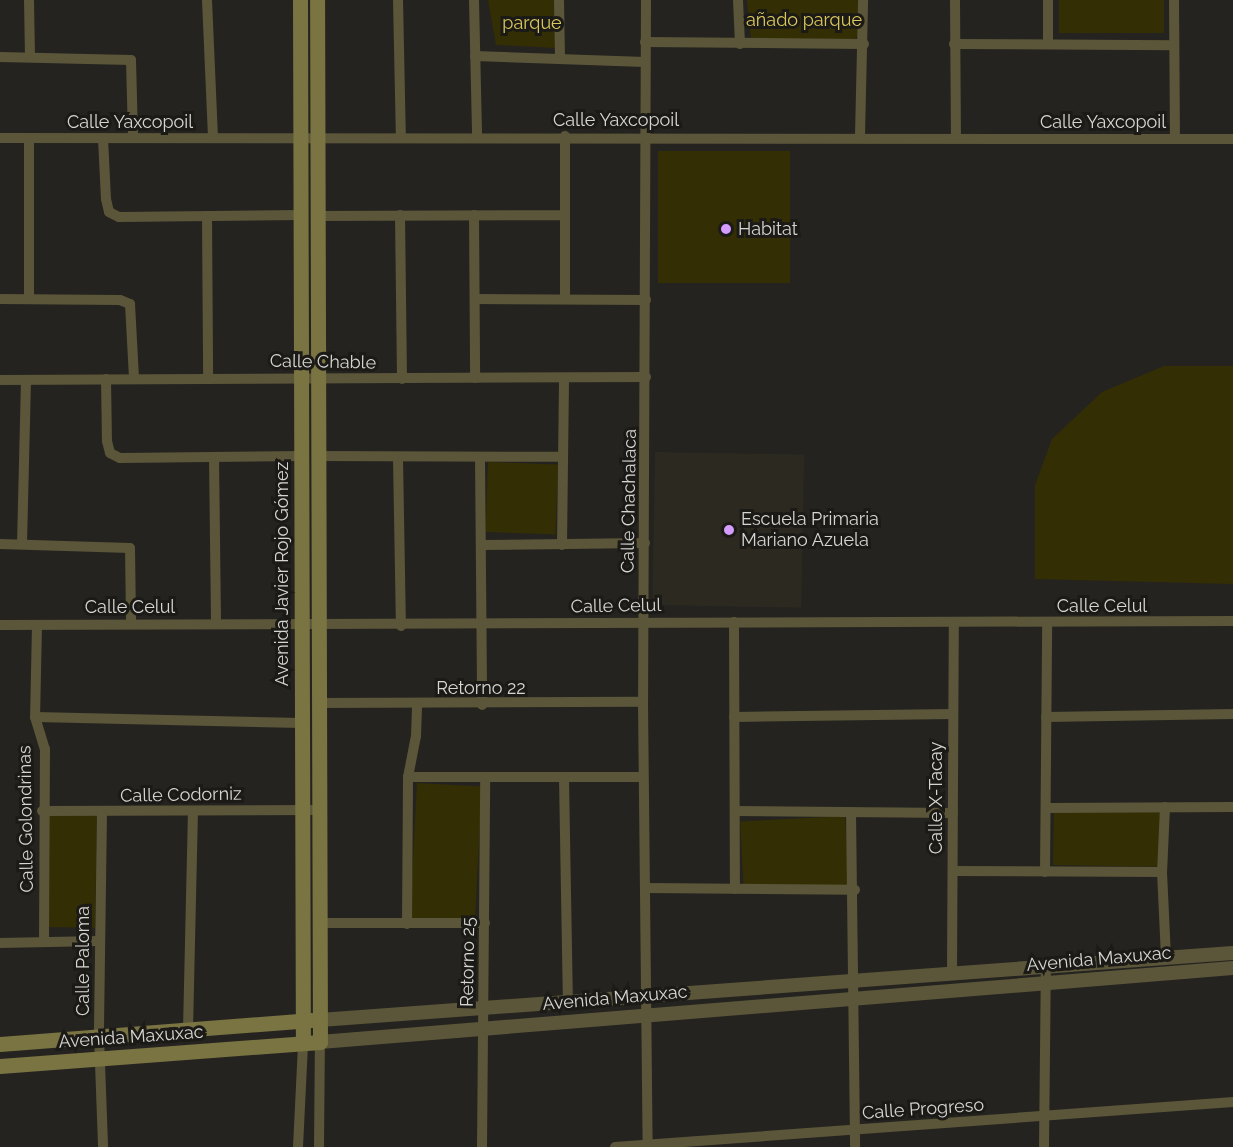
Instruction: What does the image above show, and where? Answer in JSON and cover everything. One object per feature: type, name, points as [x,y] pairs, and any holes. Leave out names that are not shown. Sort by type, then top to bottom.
[{"type":"main road","name":"Avenida Javier Rojo Gómez","points":[[300,0],[303,1043]]},
{"type":"main road","name":"Avenida Javier Rojo Gómez","points":[[317,0],[320,1042]]},
{"type":"main road","name":"Avenida Maxuxac","points":[[0,1044],[320,1020]]},
{"type":"main road","points":[[246,1025],[249,1047]]},
{"type":"main road","name":"Avenida Maxuxac","points":[[0,1066],[320,1042]]},
{"type":"street","points":[[29,0],[30,57]]},
{"type":"street","points":[[207,0],[213,138]]},
{"type":"street","points":[[398,0],[401,138]]},
{"type":"street","points":[[474,0],[477,137]]},
{"type":"street","points":[[559,0],[560,59]]},
{"type":"street","name":"Calle Chachalaca","points":[[646,0],[643,777],[648,1146]]},
{"type":"street","points":[[738,0],[740,44]]},
{"type":"street","points":[[860,136],[864,44],[863,0]]},
{"type":"street","points":[[955,0],[956,138]]},
{"type":"street","points":[[1048,0],[1048,44]]},
{"type":"street","points":[[1174,0],[1175,139]]},
{"type":"street","points":[[645,42],[864,44]]},
{"type":"street","points":[[954,44],[1174,45]]},
{"type":"street","points":[[475,56],[645,62]]},
{"type":"street","points":[[0,57],[130,60],[133,138]]},
{"type":"street","points":[[565,136],[565,299]]},
{"type":"street","name":"Calle Yaxcopoil","points":[[0,138],[860,136],[1233,139]]},
{"type":"street","points":[[103,138],[109,212],[119,217],[300,215]]},
{"type":"street","points":[[28,139],[29,298]]},
{"type":"street","points":[[400,215],[402,379]]},
{"type":"street","points":[[474,215],[476,378]]},
{"type":"street","points":[[318,216],[564,215]]},
{"type":"street","points":[[207,216],[208,379]]},
{"type":"street","points":[[0,298],[120,300],[130,304],[134,379]]},
{"type":"street","points":[[476,300],[646,300]]},
{"type":"street","name":"Calle Chable","points":[[0,380],[646,377]]},
{"type":"street","points":[[106,379],[110,453],[120,458],[301,456]]},
{"type":"street","points":[[562,545],[564,379]]},
{"type":"street","points":[[22,544],[26,381]]},
{"type":"street","points":[[319,456],[563,458]]},
{"type":"street","points":[[214,457],[216,624]]},
{"type":"street","points":[[398,458],[401,626]]},
{"type":"street","points":[[480,458],[482,705]]},
{"type":"street","points":[[482,545],[645,543]]},
{"type":"street","points":[[0,544],[130,548],[131,623]]},
{"type":"street","name":"Calle Celul","points":[[0,625],[131,623],[401,626],[644,622],[1233,621]]},
{"type":"street","points":[[734,622],[735,889]]},
{"type":"street","points":[[1045,872],[1047,622]]},
{"type":"street","name":"Calle X-Tacay","points":[[952,974],[954,623]]},
{"type":"street","name":"Calle Golondrinas","points":[[37,625],[35,717],[45,749],[42,811],[44,942]]},
{"type":"street","name":"Retorno 22","points":[[319,704],[482,705],[643,702]]},
{"type":"street","points":[[407,924],[408,777],[416,736],[417,704]]},
{"type":"street","points":[[734,717],[953,714]]},
{"type":"street","points":[[1046,717],[1233,714]]},
{"type":"street","points":[[35,717],[302,723]]},
{"type":"street","points":[[408,777],[643,777]]},
{"type":"street","name":"Retorno 25","points":[[482,1147],[485,777]]},
{"type":"street","points":[[564,778],[568,1002]]},
{"type":"street","points":[[1165,807],[1162,872],[1166,958]]},
{"type":"street","points":[[1046,808],[1233,807]]},
{"type":"street","name":"Calle Codorniz","points":[[42,811],[193,813],[320,810]]},
{"type":"street","points":[[735,811],[953,813]]},
{"type":"street","name":"Calle Paloma","points":[[102,812],[99,1036],[102,1059],[103,1147]]},
{"type":"street","points":[[851,812],[855,890],[855,1147]]},
{"type":"street","points":[[188,1030],[193,813]]},
{"type":"street","points":[[953,871],[1162,872]]},
{"type":"street","points":[[646,888],[855,890]]},
{"type":"street","points":[[320,923],[485,923]]},
{"type":"street","points":[[0,943],[99,941]]},
{"type":"street","name":"Avenida Maxuxac","points":[[320,1020],[1233,953]]},
{"type":"street","points":[[1044,1147],[1046,967]]},
{"type":"street","name":"Avenida Maxuxac","points":[[320,1042],[1233,968]]},
{"type":"street","points":[[383,1015],[386,1036]]},
{"type":"street","name":"Avenida Javier Rojo Gómez","points":[[319,1147],[320,1042]]},
{"type":"street","name":"Avenida Javier Rojo Gómez","points":[[298,1147],[303,1043]]},
{"type":"street","name":"Calle Progreso","points":[[615,1147],[1233,1102]]},
{"type":"shaded area","name":"Escuela Primaria Mariano Azuela","points":[[655,452],[804,455],[801,608],[652,605]]},
{"type":"green space","name":"parque","points":[[488,0],[556,0],[556,48],[496,45]]},
{"type":"green space","name":"añado parque","points":[[747,0],[860,0],[861,28],[855,40],[751,39]]},
{"type":"green space","points":[[1059,0],[1164,0],[1164,33],[1059,33]]},
{"type":"green space","name":"Habitat","points":[[658,151],[790,151],[790,283],[658,283]]},
{"type":"green space","points":[[1164,366],[1233,366],[1233,584],[1035,579],[1035,485],[1052,439],[1102,392]]},
{"type":"green space","points":[[488,462],[558,464],[556,534],[486,532]]},
{"type":"green space","points":[[417,783],[482,786],[475,922],[410,919]]},
{"type":"green space","points":[[1054,808],[1161,810],[1160,867],[1053,865]]},
{"type":"green space","points":[[49,813],[97,814],[95,928],[47,927]]},
{"type":"green space","points":[[845,816],[849,885],[744,890],[740,821]]},
{"type":"place","name":"Habitat","points":[[726,229]]},
{"type":"place","name":"Escuela Primaria Mariano Azuela","points":[[729,530]]}]
